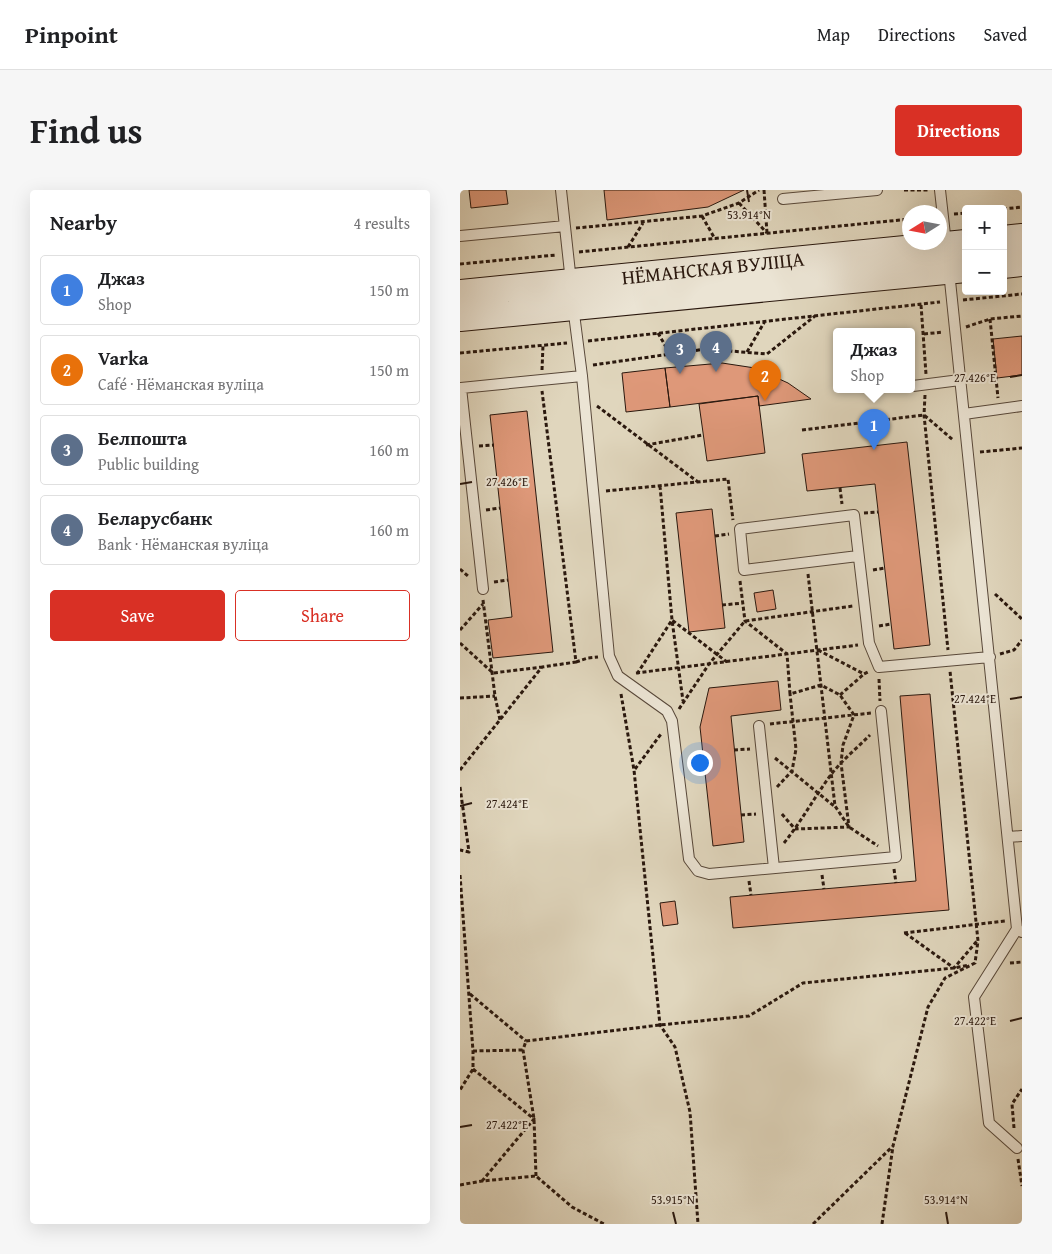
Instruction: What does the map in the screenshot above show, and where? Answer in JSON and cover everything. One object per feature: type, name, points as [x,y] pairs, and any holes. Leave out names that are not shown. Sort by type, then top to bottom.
[{"type":"main road","points":[[1007,239],[1022,237]]},
{"type":"main road","name":"НЁМАНСКАЯ ВУЛІЦА","points":[[460,293],[572,294],[954,257]]},
{"type":"main road","points":[[1007,265],[1022,263]]},
{"type":"main road","name":"НЁМАНСКАЯ ВУЛІЦА","points":[[460,318],[572,294]]},
{"type":"lane","points":[[561,190],[585,397],[609,656],[618,676],[667,711],[672,721],[689,859],[698,870],[709,874],[896,857],[881,712]]},
{"type":"lane","points":[[783,199],[877,190]]},
{"type":"lane","points":[[940,190],[954,257],[955,330],[1018,927],[974,998],[989,1124],[1017,1148]]},
{"type":"lane","points":[[460,236],[565,227]]},
{"type":"lane","points":[[483,590],[465,466],[461,388],[541,381],[582,372]]},
{"type":"lane","points":[[915,386],[960,380]]},
{"type":"lane","points":[[964,414],[1022,406]]},
{"type":"lane","points":[[858,556],[744,570],[740,529],[854,515],[869,643],[879,667],[990,657]]},
{"type":"lane","points":[[759,726],[774,868]]},
{"type":"lane","points":[[1008,837],[1022,836]]},
{"type":"path","points":[[565,227],[702,216],[739,203],[759,190]]},
{"type":"path","points":[[764,190],[767,233]]},
{"type":"path","points":[[904,190],[940,190]]},
{"type":"path","points":[[739,203],[767,233]]},
{"type":"path","points":[[1007,209],[1022,208]]},
{"type":"path","points":[[949,215],[962,213]]},
{"type":"path","points":[[702,216],[715,238]]},
{"type":"path","points":[[460,264],[902,220]]},
{"type":"path","points":[[628,247],[643,222]]},
{"type":"path","points":[[957,301],[1022,294]]},
{"type":"path","points":[[460,353],[943,302]]},
{"type":"path","points":[[921,305],[927,366],[924,415],[978,940],[975,963]]},
{"type":"path","points":[[582,372],[670,354],[706,349],[767,354],[816,316]]},
{"type":"path","points":[[924,334],[955,330],[990,319],[1022,316]]},
{"type":"path","points":[[990,319],[999,410]]},
{"type":"path","points":[[747,352],[765,322]]},
{"type":"path","points":[[658,333],[670,354]]},
{"type":"path","points":[[543,345],[541,381],[576,662]]},
{"type":"path","points":[[585,397],[646,445],[698,482],[594,493]]},
{"type":"path","points":[[802,430],[924,415]]},
{"type":"path","points":[[646,445],[703,435]]},
{"type":"path","points":[[660,486],[672,620],[684,701],[709,664],[745,621],[864,604]]},
{"type":"path","points":[[840,488],[843,516]]},
{"type":"path","points":[[715,536],[734,534]]},
{"type":"path","points":[[807,563],[835,806]]},
{"type":"path","points":[[982,583],[1022,619]]},
{"type":"path","points":[[483,590],[483,604],[495,696],[500,720]]},
{"type":"path","points":[[722,606],[743,603]]},
{"type":"path","points":[[460,630],[483,604]]},
{"type":"path","points":[[672,620],[727,662]]},
{"type":"path","points":[[672,620],[637,674],[869,643]]},
{"type":"path","points":[[745,621],[786,654],[796,749],[792,771],[767,797],[796,829],[849,827]]},
{"type":"path","points":[[990,657],[1014,650],[1022,640]]},
{"type":"path","points":[[460,643],[493,673],[609,656]]},
{"type":"path","points":[[817,650],[864,674]]},
{"type":"path","points":[[460,770],[542,667]]},
{"type":"path","points":[[759,726],[881,712],[879,667],[864,674],[840,695]]},
{"type":"path","points":[[618,676],[634,770],[660,1025],[675,1047],[690,1112],[698,1224]]},
{"type":"path","points":[[790,694],[822,685],[840,695],[854,715]]},
{"type":"path","points":[[460,698],[495,696]]},
{"type":"path","points":[[849,827],[841,763],[843,745],[854,715]]},
{"type":"path","points":[[796,829],[831,775],[882,724]]},
{"type":"path","points":[[792,771],[835,806],[849,827],[896,857]]},
{"type":"path","points":[[460,787],[469,852],[460,850]]},
{"type":"path","points":[[460,875],[473,1051],[473,1069],[460,1090]]},
{"type":"path","points":[[954,968],[904,932],[976,925],[1018,927]]},
{"type":"path","points":[[954,968],[978,940]]},
{"type":"path","points":[[995,964],[1022,962]]},
{"type":"path","points":[[469,993],[526,1041],[749,1016],[803,983],[954,968],[975,963]]},
{"type":"path","points":[[882,1224],[893,1146],[928,1007],[945,978],[975,963]]},
{"type":"path","points":[[526,1041],[523,1050],[534,1119],[536,1176]]},
{"type":"path","points":[[473,1051],[523,1050]]},
{"type":"path","points":[[473,1069],[534,1119]]},
{"type":"path","points":[[1022,1089],[1012,1104],[1022,1186]]},
{"type":"path","points":[[482,1181],[534,1119]]},
{"type":"path","points":[[813,1224],[893,1146]]},
{"type":"path","points":[[460,1186],[482,1181],[536,1176],[572,1207],[604,1224]]},
{"type":"building","points":[[469,190],[506,190],[508,204],[471,208]]},
{"type":"building","points":[[604,190],[744,190],[708,207],[607,220]]},
{"type":"building","points":[[1022,336],[1022,375],[997,378],[993,339]]},
{"type":"building","points":[[722,363],[755,368],[788,383],[811,399],[759,406],[758,396],[670,407],[665,368]]},
{"type":"building","points":[[665,368],[670,407],[626,412],[622,373]]},
{"type":"building","points":[[758,396],[765,453],[707,461],[699,404]]},
{"type":"building","points":[[527,411],[553,652],[493,658],[488,620],[512,617],[490,415]]},
{"type":"building","points":[[907,442],[930,645],[894,649],[875,484],[807,491],[802,454]]},
{"type":"building","points":[[712,509],[725,628],[689,632],[676,513]]},
{"type":"building","points":[[773,590],[776,609],[757,612],[754,593]]},
{"type":"building","points":[[778,681],[781,710],[731,716],[744,842],[713,846],[700,727],[709,688]]},
{"type":"building","points":[[930,694],[949,910],[733,928],[730,897],[916,881],[900,696]]},
{"type":"building","points":[[675,901],[678,924],[663,926],[660,903]]},
{"type":"place","name":"Беларусбанк","points":[[716,372]]},
{"type":"place","name":"Белпошта","points":[[680,374]]},
{"type":"place","name":"Varka","points":[[765,401]]},
{"type":"place","name":"Джаз","points":[[874,450]]}]
